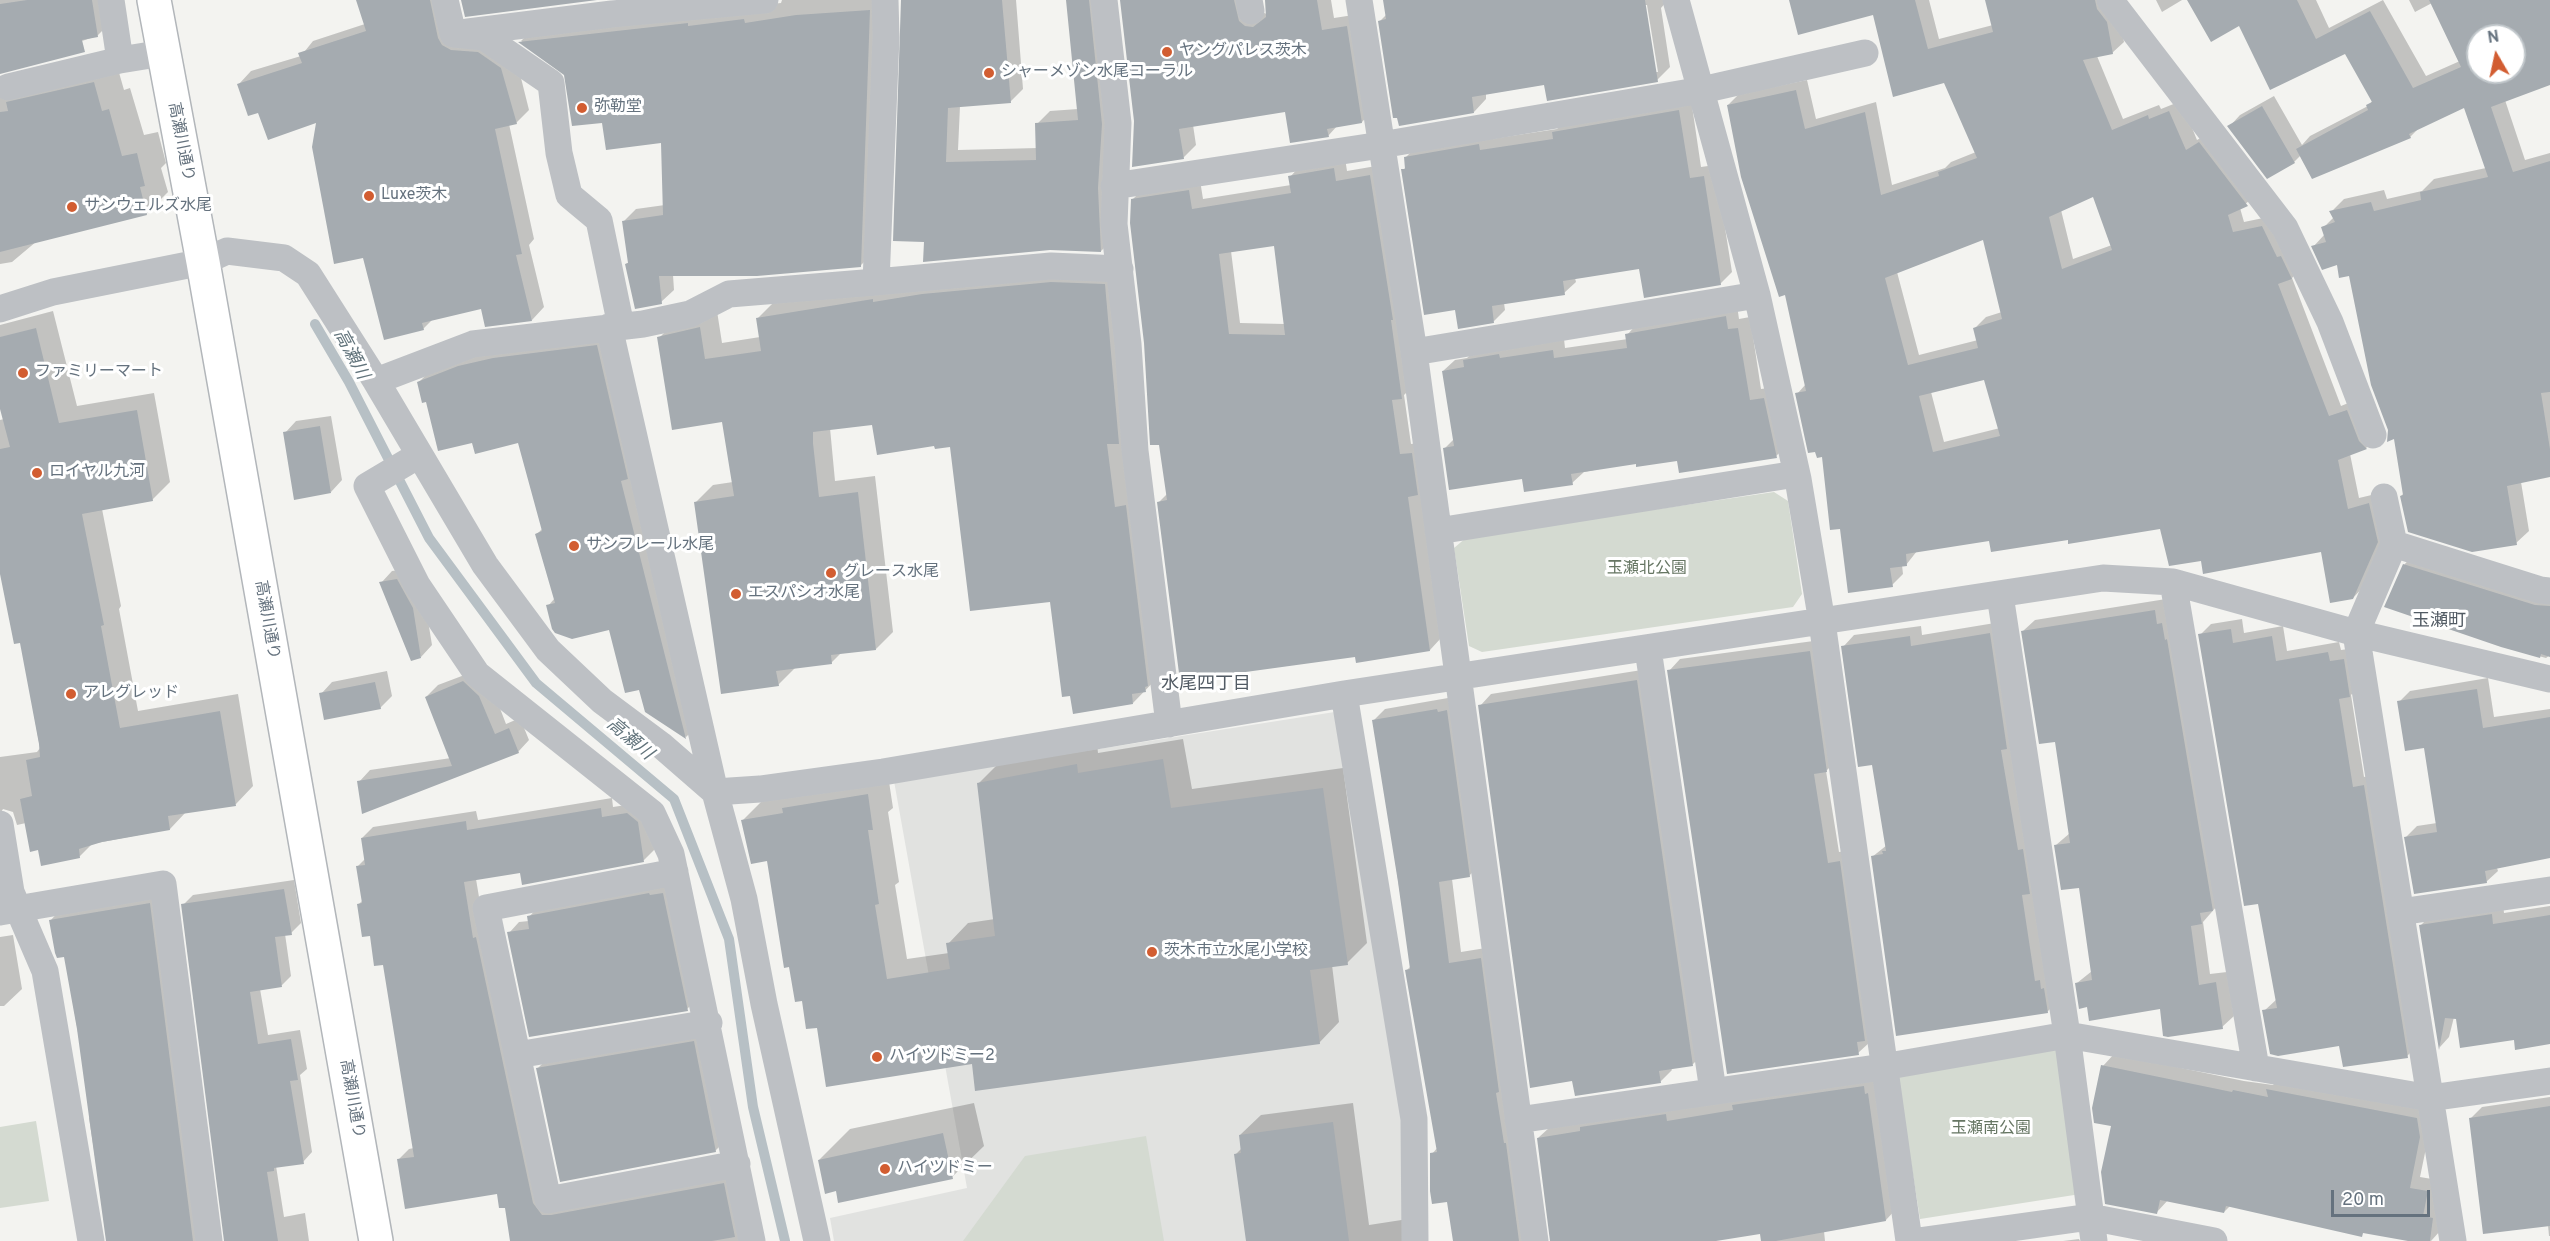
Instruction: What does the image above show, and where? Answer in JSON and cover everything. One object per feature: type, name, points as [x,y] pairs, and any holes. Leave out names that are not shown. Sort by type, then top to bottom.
[{"type":"street","points":[[111,0],[120,60]]},
{"type":"street","name":"高瀬川通り","points":[[154,0],[203,261],[376,1241]]},
{"type":"street","points":[[445,0],[453,34]]},
{"type":"street","points":[[453,34],[611,7],[765,0]]},
{"type":"street","points":[[876,282],[886,37],[885,0]]},
{"type":"street","points":[[1104,0],[1118,123],[1114,224],[1128,344],[1135,451],[1169,724]]},
{"type":"street","points":[[1359,0],[1414,352],[1456,676],[1535,1241]]},
{"type":"street","points":[[1676,0],[1757,295],[1796,474],[1822,622],[1909,1241]]},
{"type":"street","points":[[2110,0],[2285,228],[2330,322],[2373,435]]},
{"type":"street","points":[[453,34],[484,38],[552,83],[559,153],[569,195],[599,220],[615,326],[715,792],[744,899],[764,1004],[817,1241]]},
{"type":"street","points":[[8,87],[120,60],[163,53]]},
{"type":"street","points":[[1114,186],[1381,145],[1702,90],[1865,53]]},
{"type":"street","points":[[0,309],[53,292],[203,261],[227,251],[251,252],[284,258],[308,274],[376,381],[485,566],[548,650],[602,701],[661,745],[715,792],[760,789],[883,772],[1456,676],[1648,650],[2103,578],[2173,582],[2356,633],[2550,679]]},
{"type":"street","points":[[376,381],[473,344],[690,314],[729,294],[1051,266],[1120,269]]},
{"type":"street","points":[[1414,352],[1757,295]]},
{"type":"street","points":[[419,455],[367,486],[417,585],[477,674],[652,813],[671,854],[709,1023],[752,1241]]},
{"type":"street","points":[[1438,531],[1796,474]]},
{"type":"street","points":[[2384,497],[2394,544],[2356,633],[2453,1241]]},
{"type":"street","points":[[2394,544],[2540,590],[2550,591]]},
{"type":"street","points":[[2173,582],[2256,1068]]},
{"type":"street","points":[[2000,595],[2067,1035],[2092,1229]]},
{"type":"street","points":[[1648,650],[1713,1091]]},
{"type":"street","points":[[1344,694],[1414,1119],[1415,1241]]},
{"type":"street","points":[[0,824],[11,892],[9,911],[45,971],[91,1241]]},
{"type":"street","points":[[675,872],[486,908],[517,1056],[548,1200],[737,1164]]},
{"type":"street","points":[[9,911],[163,884],[209,1241]]},
{"type":"street","points":[[2400,912],[2550,890]]},
{"type":"street","points":[[517,1056],[709,1023]]},
{"type":"street","points":[[1518,1120],[1883,1067],[2067,1035],[2430,1098],[2550,1081]]},
{"type":"street","points":[[1918,1241],[2092,1229],[2214,1241]]},
{"type":"shaded area","name":"茨木市立水尾小学校","points":[[1341,711],[1407,1123],[1409,1241],[834,1241],[830,1218],[967,1188],[894,781]]},
{"type":"green space","name":"玉瀬北公園","points":[[1774,492],[1788,501],[1802,594],[1793,607],[1482,652],[1469,646],[1454,548],[1467,537]]},
{"type":"green space","name":"玉瀬南公園","points":[[2062,1042],[2087,1193],[1920,1219],[1896,1068]]},
{"type":"green space","points":[[36,1121],[49,1201],[0,1208],[0,1127]]},
{"type":"green space","points":[[1146,1136],[1164,1241],[963,1241],[1025,1156]]},
{"type":"building","points":[[27,0],[92,0],[98,37],[82,40],[85,52],[0,74],[0,4]]},
{"type":"building","points":[[356,0],[430,0],[438,38],[442,45],[451,50],[478,52],[501,68],[517,124],[495,129],[522,254],[516,255],[532,321],[485,327],[481,309],[422,323],[424,330],[384,340],[363,258],[334,264],[312,147],[316,123],[268,140],[258,113],[248,116],[237,84],[302,63],[298,53],[366,31]]},
{"type":"building","points":[[461,0],[597,0],[465,17]]},
{"type":"building","points":[[901,0],[1002,0],[1011,103],[948,108],[946,162],[1036,160],[1035,123],[1078,120],[1066,0],[1089,0],[1102,124],[1098,188],[1101,252],[1050,250],[923,262],[924,242],[893,241]]},
{"type":"building","points":[[1120,0],[1234,0],[1239,21],[1245,26],[1253,27],[1266,17],[1265,0],[1317,0],[1322,30],[1347,26],[1362,123],[1327,129],[1329,137],[1290,143],[1285,112],[1179,129],[1184,159],[1132,167],[1134,121]]},
{"type":"building","points":[[1383,0],[1645,0],[1658,82],[1547,101],[1544,85],[1472,97],[1474,113],[1399,126],[1397,118],[1393,118],[1378,21],[1386,19]]},
{"type":"building","points":[[1789,0],[1915,0],[1928,49],[1993,32],[1985,0],[2095,0],[2097,9],[2107,22],[2113,54],[2083,60],[2112,130],[2148,115],[2149,119],[2169,111],[2186,150],[2199,142],[2248,206],[2228,215],[2233,232],[2262,226],[2277,257],[2281,256],[2292,279],[2278,284],[2329,416],[2347,410],[2359,441],[2367,449],[2338,460],[2348,509],[2369,503],[2378,542],[2353,599],[2330,603],[2321,552],[2203,574],[2201,561],[2169,566],[2160,529],[2068,544],[2068,540],[1991,552],[1989,541],[1906,554],[1907,566],[1890,568],[1893,587],[1848,593],[1840,529],[1830,530],[1822,457],[1817,458],[1815,452],[1808,453],[1795,393],[1806,391],[1785,295],[1779,297],[1741,177],[1727,105],[1796,90],[1805,129],[1865,112],[1881,195],[1939,176],[1938,172],[1977,158],[1944,83],[1893,97],[1873,15],[1798,35]],"holes":[[[2093,197],[2112,250],[2062,269],[2049,217]],[[1983,240],[2002,319],[1973,328],[1978,348],[1908,365],[1885,278]],[[1984,380],[2000,436],[1933,452],[1919,396]]]},
{"type":"building","points":[[2187,0],[2297,0],[2316,39],[2370,11],[2413,88],[2461,67],[2429,0],[2550,0],[2550,85],[2491,107],[2513,172],[2550,161],[2550,392],[2541,393],[2550,449],[2550,477],[2507,486],[2517,545],[2472,552],[2408,532],[2400,496],[2403,495],[2394,439],[2387,442],[2388,430],[2371,385],[2349,276],[2339,278],[2337,265],[2322,270],[2311,246],[2326,242],[2321,227],[2335,222],[2329,211],[2371,202],[2374,211],[2421,200],[2420,192],[2488,177],[2464,108],[2409,134],[2411,138],[2312,179],[2296,149],[2368,110],[2366,105],[2372,102],[2345,54],[2270,90],[2239,26],[2211,42]]},
{"type":"building","points":[[870,10],[861,267],[757,276],[659,276],[662,304],[635,309],[625,264],[628,263],[622,221],[663,215],[661,143],[606,150],[602,123],[572,126],[564,75],[518,42],[688,23],[688,26],[744,19],[745,23],[796,15]]},
{"type":"building","points":[[94,82],[102,111],[109,109],[122,156],[137,153],[145,186],[140,187],[147,215],[0,252],[0,112],[8,111],[6,102]]},
{"type":"building","points":[[2262,106],[2295,163],[2267,179],[2227,126]]},
{"type":"building","points":[[1679,110],[1690,178],[1704,176],[1721,285],[1644,298],[1639,269],[1563,281],[1565,295],[1492,306],[1494,323],[1458,329],[1455,310],[1424,315],[1401,169],[1405,169],[1404,157],[1479,144],[1480,150],[1553,139],[1552,132]]},
{"type":"building","points":[[1334,168],[1336,181],[1370,175],[1393,320],[1391,320],[1402,399],[1392,400],[1400,454],[1412,453],[1418,495],[1408,497],[1430,651],[1356,663],[1355,657],[1180,681],[1157,502],[1167,500],[1159,445],[1150,445],[1144,343],[1130,223],[1131,199],[1189,190],[1192,209],[1291,193],[1288,176]],"holes":[[[1274,246],[1285,335],[1229,334],[1219,254]]]},
{"type":"building","points":[[1051,282],[1105,284],[1119,444],[1107,444],[1115,507],[1126,505],[1148,686],[1145,687],[1146,692],[1132,694],[1133,704],[1073,714],[1070,696],[1062,697],[1050,602],[970,611],[950,447],[935,449],[934,446],[877,455],[872,425],[813,432],[813,443],[819,497],[858,492],[876,650],[831,655],[832,664],[776,671],[779,686],[721,694],[694,502],[734,496],[722,422],[672,430],[657,337],[700,327],[705,359],[761,351],[756,318],[873,299],[873,302],[922,294]]},
{"type":"building","points":[[1726,316],[1728,329],[1738,328],[1750,400],[1764,398],[1777,458],[1679,473],[1677,461],[1636,467],[1636,464],[1571,474],[1573,485],[1524,492],[1522,479],[1449,490],[1443,448],[1454,446],[1442,371],[1464,367],[1463,360],[1499,354],[1500,358],[1553,350],[1554,358],[1627,348],[1625,334]]},
{"type":"building","points":[[36,328],[59,423],[137,410],[153,501],[82,514],[104,625],[101,626],[120,728],[220,711],[236,806],[168,816],[170,830],[102,842],[79,849],[80,858],[41,866],[38,850],[30,852],[20,799],[32,796],[26,760],[40,757],[39,744],[20,643],[14,644],[0,574],[0,449],[10,447],[0,409],[0,337]]},
{"type":"building","points":[[597,345],[628,479],[621,481],[686,739],[645,712],[639,690],[625,693],[609,630],[572,639],[555,633],[552,629],[546,605],[555,603],[535,534],[542,531],[518,443],[475,454],[472,443],[438,451],[426,402],[422,403],[417,382],[458,366],[493,358]]},
{"type":"building","points":[[320,426],[331,493],[294,500],[283,432]]},
{"type":"building","points":[[2403,564],[2535,605],[2550,606],[2550,657],[2541,654],[2540,658],[2501,647],[2384,607]]},
{"type":"building","points":[[397,579],[413,608],[421,658],[411,661],[379,582]]},
{"type":"building","points":[[2155,610],[2157,624],[2162,623],[2165,640],[2167,639],[2213,911],[2200,913],[2202,924],[2191,926],[2199,985],[2216,982],[2223,1029],[2168,1037],[2163,1036],[2160,1009],[2089,1021],[2087,1007],[2079,1009],[2075,983],[2092,980],[2079,888],[2061,890],[2054,845],[2070,843],[2055,742],[2039,744],[2021,631]]},
{"type":"building","points":[[2231,629],[2233,643],[2272,636],[2276,661],[2328,652],[2330,661],[2344,659],[2350,697],[2339,699],[2353,787],[2364,785],[2408,1058],[2343,1067],[2339,1046],[2278,1056],[2270,1054],[2262,1010],[2277,1008],[2258,904],[2244,906],[2198,634]]},
{"type":"building","points":[[1990,633],[2007,749],[2001,750],[2018,850],[2023,849],[2030,894],[2022,895],[2035,981],[2040,980],[2041,989],[2044,988],[2048,1013],[1896,1036],[1871,856],[1883,854],[1882,851],[1886,851],[1872,765],[1858,767],[1841,646],[1910,636],[1911,646]]},
{"type":"building","points":[[1810,651],[1827,772],[1814,774],[1828,863],[1840,861],[1865,1041],[1857,1042],[1859,1055],[1727,1074],[1667,670]]},
{"type":"building","points":[[1637,680],[1693,1066],[1659,1071],[1661,1083],[1575,1096],[1572,1081],[1530,1088],[1478,705]]},
{"type":"building","points":[[463,681],[479,696],[495,734],[509,728],[519,753],[362,814],[357,781],[452,766],[425,697]]},
{"type":"building","points":[[375,682],[381,709],[324,720],[319,693]]},
{"type":"building","points":[[2477,689],[2483,728],[2550,717],[2550,858],[2485,871],[2487,883],[2414,894],[2404,837],[2437,832],[2424,748],[2405,751],[2397,701]]},
{"type":"building","points":[[1437,709],[1438,712],[1447,710],[1470,877],[1439,882],[1449,963],[1481,958],[1499,1092],[1496,1093],[1504,1143],[1506,1143],[1519,1241],[1453,1241],[1447,1202],[1432,1204],[1430,1153],[1437,1152],[1405,970],[1410,969],[1372,720]]},
{"type":"building","points":[[1163,759],[1171,808],[1323,788],[1348,965],[1310,970],[1320,1044],[975,1091],[972,1064],[826,1087],[817,1028],[806,1029],[802,1001],[795,1002],[789,967],[784,968],[767,861],[751,864],[741,820],[783,813],[782,808],[868,794],[873,830],[868,830],[879,904],[875,905],[887,979],[950,969],[946,943],[995,936],[977,783],[1077,764],[1078,773]]},
{"type":"building","points":[[601,808],[602,817],[627,813],[638,822],[644,862],[522,885],[520,873],[464,882],[473,938],[476,937],[533,1203],[542,1215],[551,1215],[724,1183],[735,1237],[712,1241],[510,1241],[505,1208],[499,1208],[497,1194],[405,1209],[397,1159],[414,1157],[383,965],[374,966],[370,936],[362,937],[357,904],[362,903],[356,866],[365,865],[361,838],[466,821],[467,830]]},
{"type":"building","points":[[284,889],[292,935],[275,937],[282,987],[250,992],[258,1044],[291,1039],[298,1080],[290,1081],[304,1164],[274,1168],[274,1171],[267,1172],[278,1241],[224,1241],[181,904]]},
{"type":"building","points":[[649,893],[650,895],[663,893],[688,1011],[529,1037],[507,932],[529,929],[527,916]]},
{"type":"building","points":[[150,903],[193,1241],[106,1241],[77,1029],[64,957],[57,958],[49,920]]},
{"type":"building","points":[[2492,914],[2493,924],[2550,915],[2550,1044],[2515,1050],[2514,1040],[2460,1048],[2456,1019],[2445,1018],[2439,1050],[2419,925]]},
{"type":"building","points":[[694,1041],[716,1152],[560,1182],[536,1068]]},
{"type":"building","points":[[2101,1065],[2232,1092],[2233,1090],[2268,1097],[2266,1089],[2417,1118],[2420,1137],[2410,1188],[2428,1191],[2423,1216],[2433,1218],[2430,1241],[2408,1241],[2363,1233],[2362,1237],[2226,1206],[2224,1213],[2160,1200],[2157,1214],[2105,1204],[2101,1172],[2111,1126],[2094,1123],[2092,1108]]},
{"type":"building","points":[[1864,1086],[1865,1094],[1868,1093],[1886,1221],[1776,1241],[1761,1241],[1760,1234],[1716,1241],[1550,1241],[1537,1138],[1580,1131],[1580,1127],[1666,1114],[1667,1121],[1733,1110],[1732,1105]]},
{"type":"building","points":[[2550,1106],[2550,1226],[2483,1234],[2469,1118]]},
{"type":"building","points":[[1333,1122],[1349,1241],[1246,1241],[1234,1154],[1241,1153],[1239,1135]]},
{"type":"building","name":"ハイツドミー","points":[[943,1133],[953,1179],[838,1203],[836,1191],[825,1194],[818,1160]]},
{"type":"waterway","name":"高瀬川","points":[[315,324],[349,382],[429,538],[536,683],[674,799],[729,939],[753,1107],[785,1241]]},
{"type":"place","name":"ヤングパレス茨木","points":[[1167,52]]},
{"type":"place","name":"シャーメゾン水尾コーラル","points":[[989,73]]},
{"type":"place","name":"弥勒堂","points":[[582,108]]},
{"type":"place","name":"Luxe茨木","points":[[369,196]]},
{"type":"place","name":"サンウェルズ水尾","points":[[72,207]]},
{"type":"place","name":"ファミリーマート","points":[[23,373]]},
{"type":"place","name":"ロイヤル九河","points":[[37,473]]},
{"type":"place","name":"サンフレール水尾","points":[[574,546]]},
{"type":"place","name":"グレース水尾","points":[[831,573]]},
{"type":"place","name":"エスパシオ水尾","points":[[736,594]]},
{"type":"place","name":"アレグレッド","points":[[71,694]]},
{"type":"place","name":"茨木市立水尾小学校","points":[[1152,952]]},
{"type":"place","name":"ハイツドミー2","points":[[877,1057]]},
{"type":"place","name":"ハイツドミー","points":[[885,1169]]},
{"type":"district","name":"玉瀬町","points":[[2439,622]]},
{"type":"district","name":"水尾四丁目","points":[[1206,685]]}]
